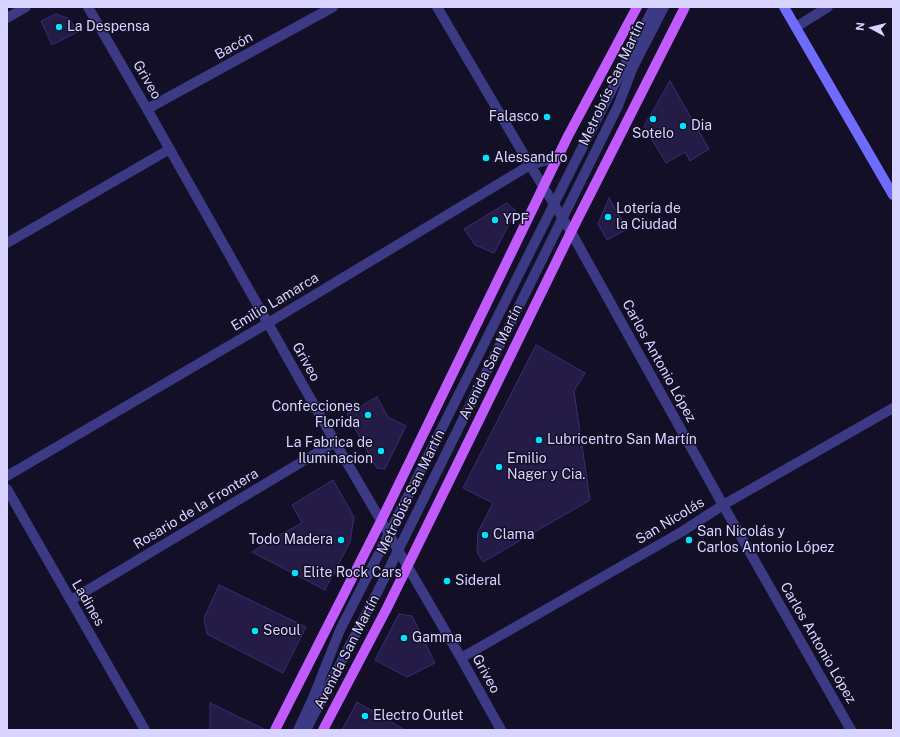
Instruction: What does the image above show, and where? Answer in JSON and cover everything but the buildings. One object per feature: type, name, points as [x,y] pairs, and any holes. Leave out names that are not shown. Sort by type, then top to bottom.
[{"type":"main road","name":"Avenida San Martín","points":[[276,730],[381,521],[543,187],[637,7]]},
{"type":"main road","name":"Avenida San Martín","points":[[323,730],[387,608],[571,232],[685,7]]},
{"type":"main road","points":[[784,7],[893,196]]},
{"type":"street","points":[[7,18],[26,7]]},
{"type":"street","name":"Griveo","points":[[88,7],[148,109],[335,442],[461,658],[501,730]]},
{"type":"street","name":"Bacón","points":[[148,109],[334,7]]},
{"type":"street","name":"Carlos Antonio López","points":[[437,7],[530,166],[571,232],[723,506],[851,730]]},
{"type":"street","name":"Metrobús San Martín","points":[[298,730],[313,698],[340,630],[654,7]]},
{"type":"street","name":"Metrobús San Martín","points":[[306,730],[378,591],[618,106],[633,66],[664,7]]},
{"type":"street","points":[[796,27],[828,7]]},
{"type":"street","points":[[7,243],[170,149]]},
{"type":"street","name":"Emilio Lamarca","points":[[7,476],[268,323],[530,166],[558,157]]},
{"type":"street","name":"San Nicolás","points":[[461,658],[683,531],[723,506],[893,408]]},
{"type":"street","name":"Rosario de la Frontera","points":[[71,600],[335,442]]},
{"type":"street","name":"Ladines","points":[[7,489],[145,730]]},
{"type":"place","name":"La Despensa","points":[[59,27]]},
{"type":"place","name":"Falasco","points":[[547,117]]},
{"type":"place","name":"Sotelo","points":[[653,119]]},
{"type":"place","name":"Dia","points":[[683,126]]},
{"type":"place","name":"Alessandro","points":[[486,158]]},
{"type":"place","name":"Lotería de la Ciudad","points":[[608,217]]},
{"type":"place","name":"YPF","points":[[495,220]]},
{"type":"place","name":"Confecciones Florida","points":[[368,415]]},
{"type":"place","name":"Lubricentro San Martín","points":[[539,440]]},
{"type":"place","name":"La Fabrica de Iluminacion","points":[[381,451]]},
{"type":"place","name":"Emilio Nager y Cia.","points":[[499,467]]},
{"type":"place","name":"Clama","points":[[485,535]]},
{"type":"place","name":"Todo Madera","points":[[341,540]]},
{"type":"place","name":"San Nicolás y Carlos Antonio López","points":[[689,540]]},
{"type":"place","name":"Elite Rock Cars","points":[[295,573]]},
{"type":"place","name":"Sideral","points":[[447,581]]},
{"type":"place","name":"Seoul","points":[[255,631]]},
{"type":"place","name":"Gamma","points":[[404,638]]},
{"type":"place","name":"Electro Outlet","points":[[365,716]]}]
